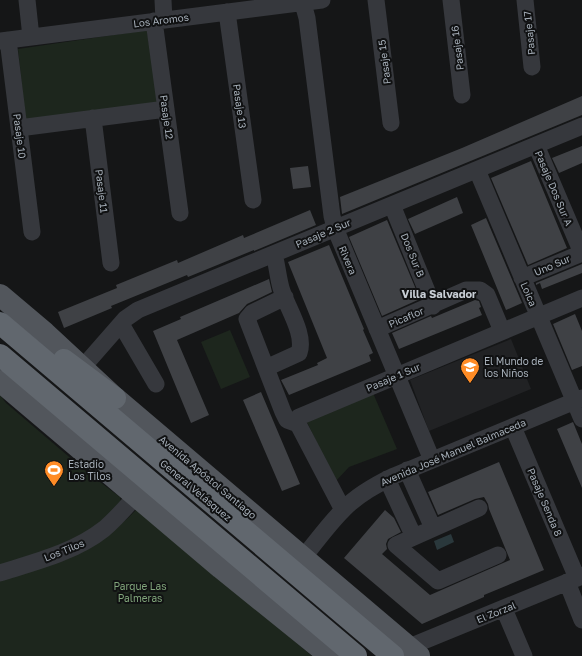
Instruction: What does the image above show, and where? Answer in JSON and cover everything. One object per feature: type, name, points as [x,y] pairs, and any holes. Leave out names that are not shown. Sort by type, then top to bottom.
[{"type":"highway","points":[[0,313],[115,398]]},
{"type":"highway","name":"General Velásquez","points":[[0,323],[407,653]]},
{"type":"highway","points":[[0,355],[356,656]]},
{"type":"highway","points":[[192,517],[330,656]]},
{"type":"main road","name":"Avenida Apóstol Santiago","points":[[0,295],[83,367],[115,398],[303,558],[407,653]]},
{"type":"main road","points":[[0,381],[136,496],[330,656]]},
{"type":"street","points":[[27,0],[31,37]]},
{"type":"street","name":"Pasaje 12","points":[[162,0],[159,20],[166,110],[180,213]]},
{"type":"street","name":"Los Aromos","points":[[4,40],[302,1],[322,0]]},
{"type":"street","name":"Pasaje 15","points":[[376,0],[391,123]]},
{"type":"street","name":"Pasaje 16","points":[[451,0],[462,95]]},
{"type":"street","name":"Pasaje 17","points":[[525,0],[532,67]]},
{"type":"street","name":"Rivera","points":[[302,1],[307,18],[329,202],[335,228],[432,460]]},
{"type":"street","name":"Pasaje 13","points":[[227,12],[253,200]]},
{"type":"street","name":"Pasaje 10","points":[[4,40],[19,128],[32,232]]},
{"type":"street","points":[[19,128],[166,110]]},
{"type":"street","name":"Pasaje 11","points":[[93,118],[111,263]]},
{"type":"street","name":"Pasaje 2 Sur","points":[[83,367],[129,315],[138,310],[582,126]]},
{"type":"street","name":"Pasaje Dos Sur A","points":[[536,145],[582,253]]},
{"type":"street","name":"Loica","points":[[477,170],[522,278],[578,400],[582,419]]},
{"type":"street","name":"Dos Sur B","points":[[392,205],[433,306]]},
{"type":"street","name":"Uno Sur","points":[[522,278],[582,253]]},
{"type":"street","points":[[266,368],[299,353],[301,348],[300,336],[285,297],[274,254]]},
{"type":"street","name":"Picaflor","points":[[377,329],[433,306],[466,290],[480,290],[487,295],[502,332]]},
{"type":"street","points":[[285,297],[252,313],[247,319],[287,420],[298,424],[343,510]]},
{"type":"street","name":"Pasaje 1 Sur","points":[[298,424],[299,417],[582,298]]},
{"type":"street","points":[[121,324],[156,384]]},
{"type":"street","name":"Avenida José Manuel Balmaceda","points":[[303,558],[343,510],[364,492],[407,470],[578,400]]},
{"type":"street","name":"Pasaje Senda 8","points":[[513,427],[575,579],[582,620]]},
{"type":"street","points":[[407,470],[433,528]]},
{"type":"street","points":[[387,479],[414,537]]},
{"type":"street","name":"Los Tilos","points":[[0,573],[61,553],[84,542],[110,524],[136,496]]},
{"type":"street","points":[[479,508],[396,545],[438,581],[498,555]]},
{"type":"street","name":"El Zorzal","points":[[407,653],[575,579]]},
{"type":"street","points":[[504,609],[524,656]]},
{"type":"shaded area","name":"El Mundo de los Niños","points":[[511,339],[531,389],[429,431],[410,380]]},
{"type":"shaded area","points":[[451,534],[454,542],[437,550],[434,541]]},
{"type":"green space","points":[[147,30],[158,105],[26,122],[18,49]]},
{"type":"green space","points":[[230,330],[250,377],[221,389],[201,342]]},
{"type":"green space","points":[[373,393],[397,449],[349,467],[335,482],[307,422]]},
{"type":"green space","name":"Estadio Los Tilos","points":[[0,395],[6,403],[88,473],[120,497],[121,503],[101,524],[68,543],[0,566]]},
{"type":"green space","name":"Parque Las Palmeras","points":[[141,505],[232,588],[312,656],[0,656],[0,579],[109,534]]},
{"type":"building","points":[[582,96],[582,115],[342,214],[340,197],[462,148]]},
{"type":"building","points":[[582,146],[582,163],[559,173],[552,158]]},
{"type":"building","points":[[531,161],[567,248],[528,265],[491,178]]},
{"type":"building","points":[[308,166],[311,187],[293,189],[290,168]]},
{"type":"building","points":[[457,197],[463,213],[415,234],[408,219]]},
{"type":"building","points":[[310,210],[316,225],[254,251],[188,277],[187,275],[111,306],[112,308],[64,328],[58,312],[117,288],[116,285],[177,260],[178,263],[243,235],[244,238]]},
{"type":"building","points":[[486,218],[522,303],[506,310],[471,225]]},
{"type":"building","points":[[387,220],[420,299],[382,316],[349,237]]},
{"type":"building","points":[[329,245],[373,353],[369,355],[371,361],[289,395],[281,380],[318,365],[317,363],[327,358],[288,262]]},
{"type":"building","points":[[582,264],[582,273],[542,289],[540,283],[536,285],[536,283]]},
{"type":"building","points":[[269,279],[272,292],[247,304],[239,313],[177,340],[209,415],[191,423],[153,331],[181,319],[180,317]]},
{"type":"building","points":[[475,300],[479,301],[481,307],[479,308],[482,315],[399,349],[392,333],[431,316],[432,318]]},
{"type":"building","points":[[575,314],[582,331],[582,366],[572,370],[553,324]]},
{"type":"building","points":[[261,392],[300,484],[282,491],[243,400]]},
{"type":"building","points":[[573,422],[582,444],[582,488],[557,429]]},
{"type":"building","points":[[499,462],[544,570],[484,595],[484,597],[422,624],[344,558],[385,510],[394,518],[401,532],[388,539],[386,544],[387,549],[382,554],[430,595],[510,560],[484,497],[475,499],[438,515],[428,492]]},
{"type":"place","name":"El Mundo de los Niños","points":[[470,384]]},
{"type":"place","name":"Estadio Los Tilos","points":[[54,487]]},
{"type":"district","name":"Villa Salvador","points":[[439,294]]}]
